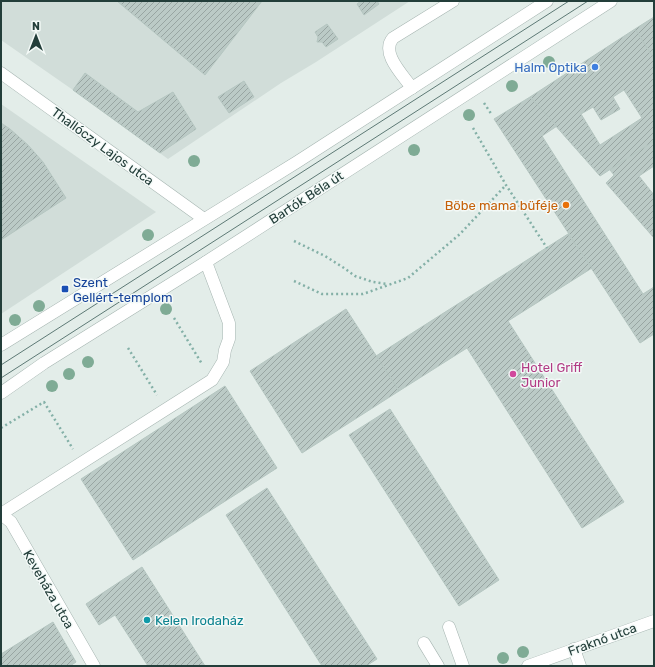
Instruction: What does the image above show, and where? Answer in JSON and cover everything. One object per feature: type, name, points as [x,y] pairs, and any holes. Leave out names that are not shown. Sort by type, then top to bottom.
[{"type":"street","points":[[412,88],[389,54],[390,42],[393,38],[453,1]]},
{"type":"street","points":[[1,345],[297,162],[547,1]]},
{"type":"street","name":"Bartók Béla út","points":[[1,393],[44,363],[206,262],[611,1]]},
{"type":"street","name":"Thallóczy Lajos utca","points":[[1,73],[204,219]]},
{"type":"street","points":[[1,514],[212,380],[223,362],[228,339],[228,323],[206,262]]},
{"type":"street","points":[[1,397],[11,386]]},
{"type":"street","name":"Keveháza utca","points":[[1,514],[11,522],[94,666]]},
{"type":"street","name":"Fraknó utca","points":[[528,666],[654,621]]},
{"type":"street","points":[[450,627],[463,666]]},
{"type":"street","points":[[424,643],[438,666]]},
{"type":"street","points":[[574,649],[580,666]]},
{"type":"path","points":[[473,128],[506,185],[547,248]]},
{"type":"path","points":[[294,281],[322,294],[363,294],[408,278],[460,234],[506,185]]},
{"type":"path","points":[[294,241],[325,256],[355,276],[373,282],[390,284]]},
{"type":"path","points":[[174,318],[212,380]]},
{"type":"path","points":[[128,348],[166,410]]},
{"type":"path","points":[[1,428],[44,402],[81,463]]},
{"type":"shaded area","points":[[1,1],[410,1],[281,83],[168,159],[1,40]]},
{"type":"shaded area","points":[[1,104],[156,212],[1,314]]},
{"type":"building","points":[[117,1],[262,1],[205,75]]},
{"type":"building","points":[[361,1],[377,1],[379,4],[364,15],[357,4]]},
{"type":"building","points":[[654,17],[654,59],[635,29]]},
{"type":"building","points":[[327,24],[338,39],[326,47],[322,42],[317,42],[318,37],[315,32]]},
{"type":"building","points":[[635,29],[654,59],[654,141],[600,176],[530,97]],"holes":[[[624,90],[642,118],[600,145],[581,114],[593,107],[601,120],[620,109],[613,97]]]},
{"type":"building","points":[[85,73],[138,112],[173,92],[196,129],[160,153],[73,90]]},
{"type":"building","points":[[244,81],[254,97],[229,113],[218,97]]},
{"type":"building","points":[[530,97],[557,126],[542,136],[643,294],[654,287],[654,334],[640,343],[494,119]]},
{"type":"building","points":[[1,123],[10,129],[1,141]]},
{"type":"building","points":[[10,129],[28,145],[43,162],[66,198],[1,240],[1,141]]},
{"type":"building","points":[[654,141],[654,166],[639,176],[654,195],[654,238],[606,183],[614,175],[610,170]]},
{"type":"building","name":"Hotel Griff Junior","points":[[568,234],[592,268],[508,321],[624,502],[582,528],[467,348],[399,391],[376,356]]},
{"type":"building","points":[[346,309],[399,391],[302,453],[250,371]]},
{"type":"building","points":[[225,386],[277,468],[133,560],[81,479]]},
{"type":"building","points":[[390,409],[499,580],[459,606],[349,435]]},
{"type":"building","points":[[267,488],[377,659],[366,666],[322,666],[226,515]]},
{"type":"building","name":"Kelen Irodaház","points":[[142,567],[205,666],[148,666],[115,615],[99,625],[86,604]]},
{"type":"building","points":[[53,622],[76,662],[70,666],[1,666],[1,654]]},
{"type":"tram line","points":[[1,365],[569,1]]},
{"type":"tram line","points":[[1,378],[588,1]]},
{"type":"place","name":"Halm Optika","points":[[595,67]]},
{"type":"place","name":"Böbe mama büféje","points":[[566,205]]},
{"type":"place","name":"Szent Gellért-templom","points":[[65,289]]},
{"type":"place","name":"Hotel Griff Junior","points":[[513,374]]},
{"type":"place","name":"Kelen Irodaház","points":[[147,620]]}]
